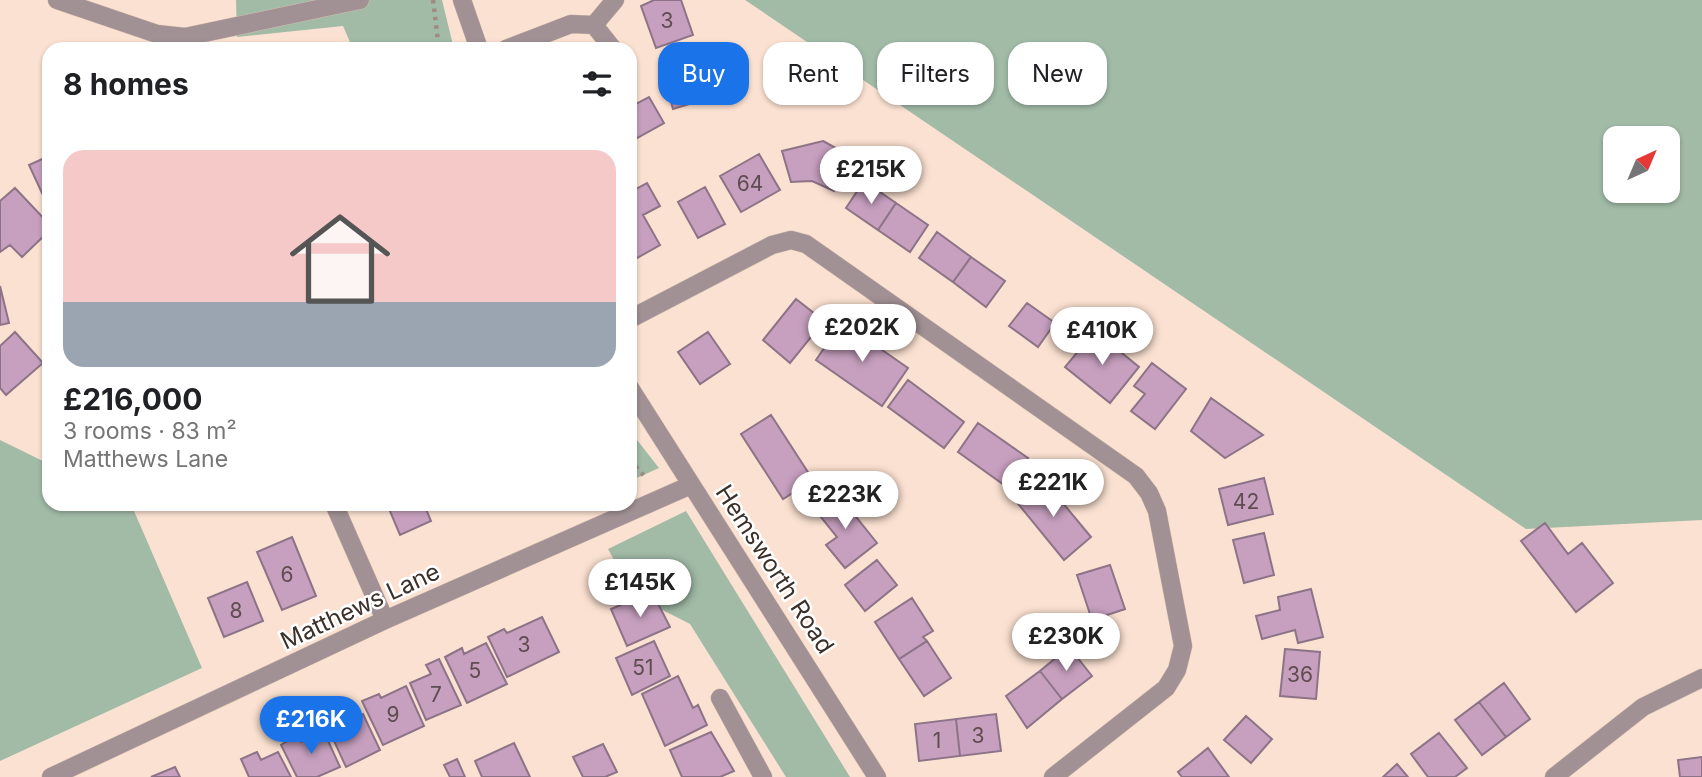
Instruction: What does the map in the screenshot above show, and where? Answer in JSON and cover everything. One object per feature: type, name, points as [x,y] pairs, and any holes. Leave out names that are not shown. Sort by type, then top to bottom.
[{"type":"street","points":[[57,0],[157,34],[185,37],[338,2],[360,0]]},
{"type":"street","points":[[462,0],[477,42]]},
{"type":"street","points":[[594,25],[615,0]]},
{"type":"street","points":[[524,42],[571,24],[594,25],[607,42]]},
{"type":"street","points":[[637,315],[772,245],[791,240],[806,244],[1136,477],[1149,493],[1157,511],[1182,646],[1177,670],[1166,688],[1053,777]]},
{"type":"street","name":"Hemsworth Road","points":[[637,399],[843,719],[877,777]]},
{"type":"street","name":"Matthews Lane","points":[[637,509],[691,485]]},
{"type":"street","points":[[337,511],[385,620]]},
{"type":"street","name":"Matthews Lane","points":[[51,777],[385,620],[632,511]]},
{"type":"street","points":[[1555,777],[1643,707],[1702,678]]},
{"type":"street","points":[[720,698],[762,777]]},
{"type":"street","points":[[88,760],[95,777]]},
{"type":"path","points":[[433,0],[438,42]]},
{"type":"green space","points":[[236,0],[442,0],[452,42],[350,42],[343,26],[237,37]]},
{"type":"green space","points":[[745,0],[1702,0],[1702,520],[1526,529],[900,105],[994,105],[994,42],[877,42],[877,89],[863,80],[863,42],[807,42]]},
{"type":"green space","points":[[0,440],[42,461],[42,511],[134,511],[202,668],[0,761]]},
{"type":"green space","points":[[637,440],[659,468],[637,478]]},
{"type":"green space","points":[[686,511],[850,777],[786,777],[690,624],[633,595],[608,549]]},
{"type":"building","points":[[654,0],[681,0],[693,35],[673,42],[658,42],[656,48],[641,6]]},
{"type":"building","points":[[649,97],[664,123],[637,138],[637,103]]},
{"type":"building","points":[[823,141],[854,158],[834,191],[812,181],[791,182],[782,151]]},
{"type":"building","points":[[759,154],[780,190],[741,212],[720,176]]},
{"type":"building","points":[[42,159],[42,193],[29,165]]},
{"type":"building","points":[[864,181],[896,203],[878,230],[846,208]]},
{"type":"building","points":[[647,183],[660,206],[643,215],[660,245],[637,258],[637,188]]},
{"type":"building","points":[[705,187],[725,224],[698,238],[678,202]]},
{"type":"building","points":[[15,188],[42,217],[42,238],[22,257],[10,245],[0,252],[0,201]]},
{"type":"building","points":[[896,203],[928,225],[910,252],[878,230]]},
{"type":"building","points":[[937,232],[971,257],[953,282],[919,258]]},
{"type":"building","points":[[971,257],[1005,281],[986,307],[953,282]]},
{"type":"building","points":[[0,286],[9,323],[0,325]]},
{"type":"building","points":[[796,299],[824,321],[790,363],[763,340]]},
{"type":"building","points":[[1027,303],[1055,323],[1038,347],[1009,326]]},
{"type":"building","points":[[842,322],[908,368],[882,406],[816,360]]},
{"type":"building","points":[[1095,331],[1139,367],[1110,403],[1065,367]]},
{"type":"building","points":[[15,332],[42,362],[6,395],[0,388],[0,346]]},
{"type":"building","points":[[708,332],[730,364],[700,384],[678,352]]},
{"type":"building","points":[[1152,363],[1186,389],[1155,429],[1131,411],[1145,394],[1134,386]]},
{"type":"building","points":[[908,380],[964,422],[944,448],[888,407]]},
{"type":"building","points":[[1211,398],[1263,435],[1225,458],[1191,431]]},
{"type":"building","points":[[771,415],[813,480],[783,499],[741,434]]},
{"type":"building","points":[[978,423],[1028,458],[1007,487],[958,452]]},
{"type":"building","points":[[1042,478],[1091,537],[1064,560],[1015,500]]},
{"type":"building","points":[[1264,478],[1273,514],[1228,525],[1219,489]]},
{"type":"building","points":[[837,493],[877,543],[845,568],[826,545],[837,537],[816,511]]},
{"type":"building","points":[[390,511],[427,511],[431,521],[400,535]]},
{"type":"building","points":[[1545,523],[1568,554],[1582,543],[1613,583],[1576,612],[1521,541]]},
{"type":"building","points":[[1264,533],[1274,575],[1244,583],[1233,540]]},
{"type":"building","points":[[292,537],[316,596],[282,610],[257,552]]},
{"type":"building","points":[[877,560],[897,585],[865,611],[845,585]]},
{"type":"building","points":[[1110,565],[1125,609],[1092,620],[1077,575]]},
{"type":"building","points":[[247,582],[263,621],[224,637],[208,598]]},
{"type":"building","points":[[1311,589],[1323,637],[1298,643],[1295,630],[1262,639],[1256,616],[1280,610],[1278,597]]},
{"type":"building","points":[[652,592],[670,627],[627,646],[611,609]]},
{"type":"building","points":[[912,598],[933,631],[923,637],[927,641],[899,659],[875,622]]},
{"type":"building","points":[[542,617],[559,652],[507,677],[488,637],[504,629],[507,633]]},
{"type":"building","points":[[654,641],[670,676],[632,695],[616,658]]},
{"type":"building","points":[[927,641],[951,678],[924,696],[899,659]]},
{"type":"building","points":[[486,643],[507,684],[467,703],[445,657],[462,648],[464,654]]},
{"type":"building","points":[[1069,647],[1092,676],[1062,699],[1040,671]]},
{"type":"building","points":[[1285,649],[1320,652],[1316,699],[1280,696]]},
{"type":"building","points":[[439,659],[461,705],[426,720],[410,683],[431,674],[426,665]]},
{"type":"building","points":[[1040,671],[1062,699],[1027,728],[1006,696]]},
{"type":"building","points":[[678,676],[693,708],[698,705],[707,725],[665,746],[642,694]]},
{"type":"building","points":[[1504,683],[1530,719],[1506,737],[1479,702]]},
{"type":"building","points":[[406,686],[424,726],[383,745],[362,701],[379,694],[381,698]]},
{"type":"building","points":[[1479,702],[1506,737],[1482,755],[1455,720]]},
{"type":"building","points":[[344,713],[348,721],[363,714],[380,750],[346,767],[325,721]]},
{"type":"building","points":[[996,714],[1001,751],[960,756],[956,719]]},
{"type":"building","points":[[1246,716],[1272,739],[1251,763],[1224,740]]},
{"type":"building","points":[[956,719],[960,756],[919,761],[915,724]]},
{"type":"building","points":[[324,732],[340,767],[317,777],[297,777],[281,745],[298,735],[301,742]]},
{"type":"building","points":[[711,732],[734,771],[720,777],[682,777],[670,750]]},
{"type":"building","points":[[1439,733],[1467,768],[1455,777],[1428,777],[1411,754]]},
{"type":"building","points":[[514,743],[530,777],[482,777],[475,761]]},
{"type":"building","points":[[603,744],[617,772],[605,777],[583,777],[573,757]]},
{"type":"building","points":[[1208,748],[1229,777],[1182,777],[1178,772]]},
{"type":"building","points":[[257,752],[261,760],[278,752],[291,777],[249,777],[241,759]]},
{"type":"building","points":[[1702,757],[1702,777],[1680,777],[1678,760]]},
{"type":"building","points":[[457,759],[465,777],[450,777],[444,765]]},
{"type":"building","points":[[1397,764],[1408,777],[1383,777]]},
{"type":"building","points":[[175,767],[180,777],[151,777]]}]
